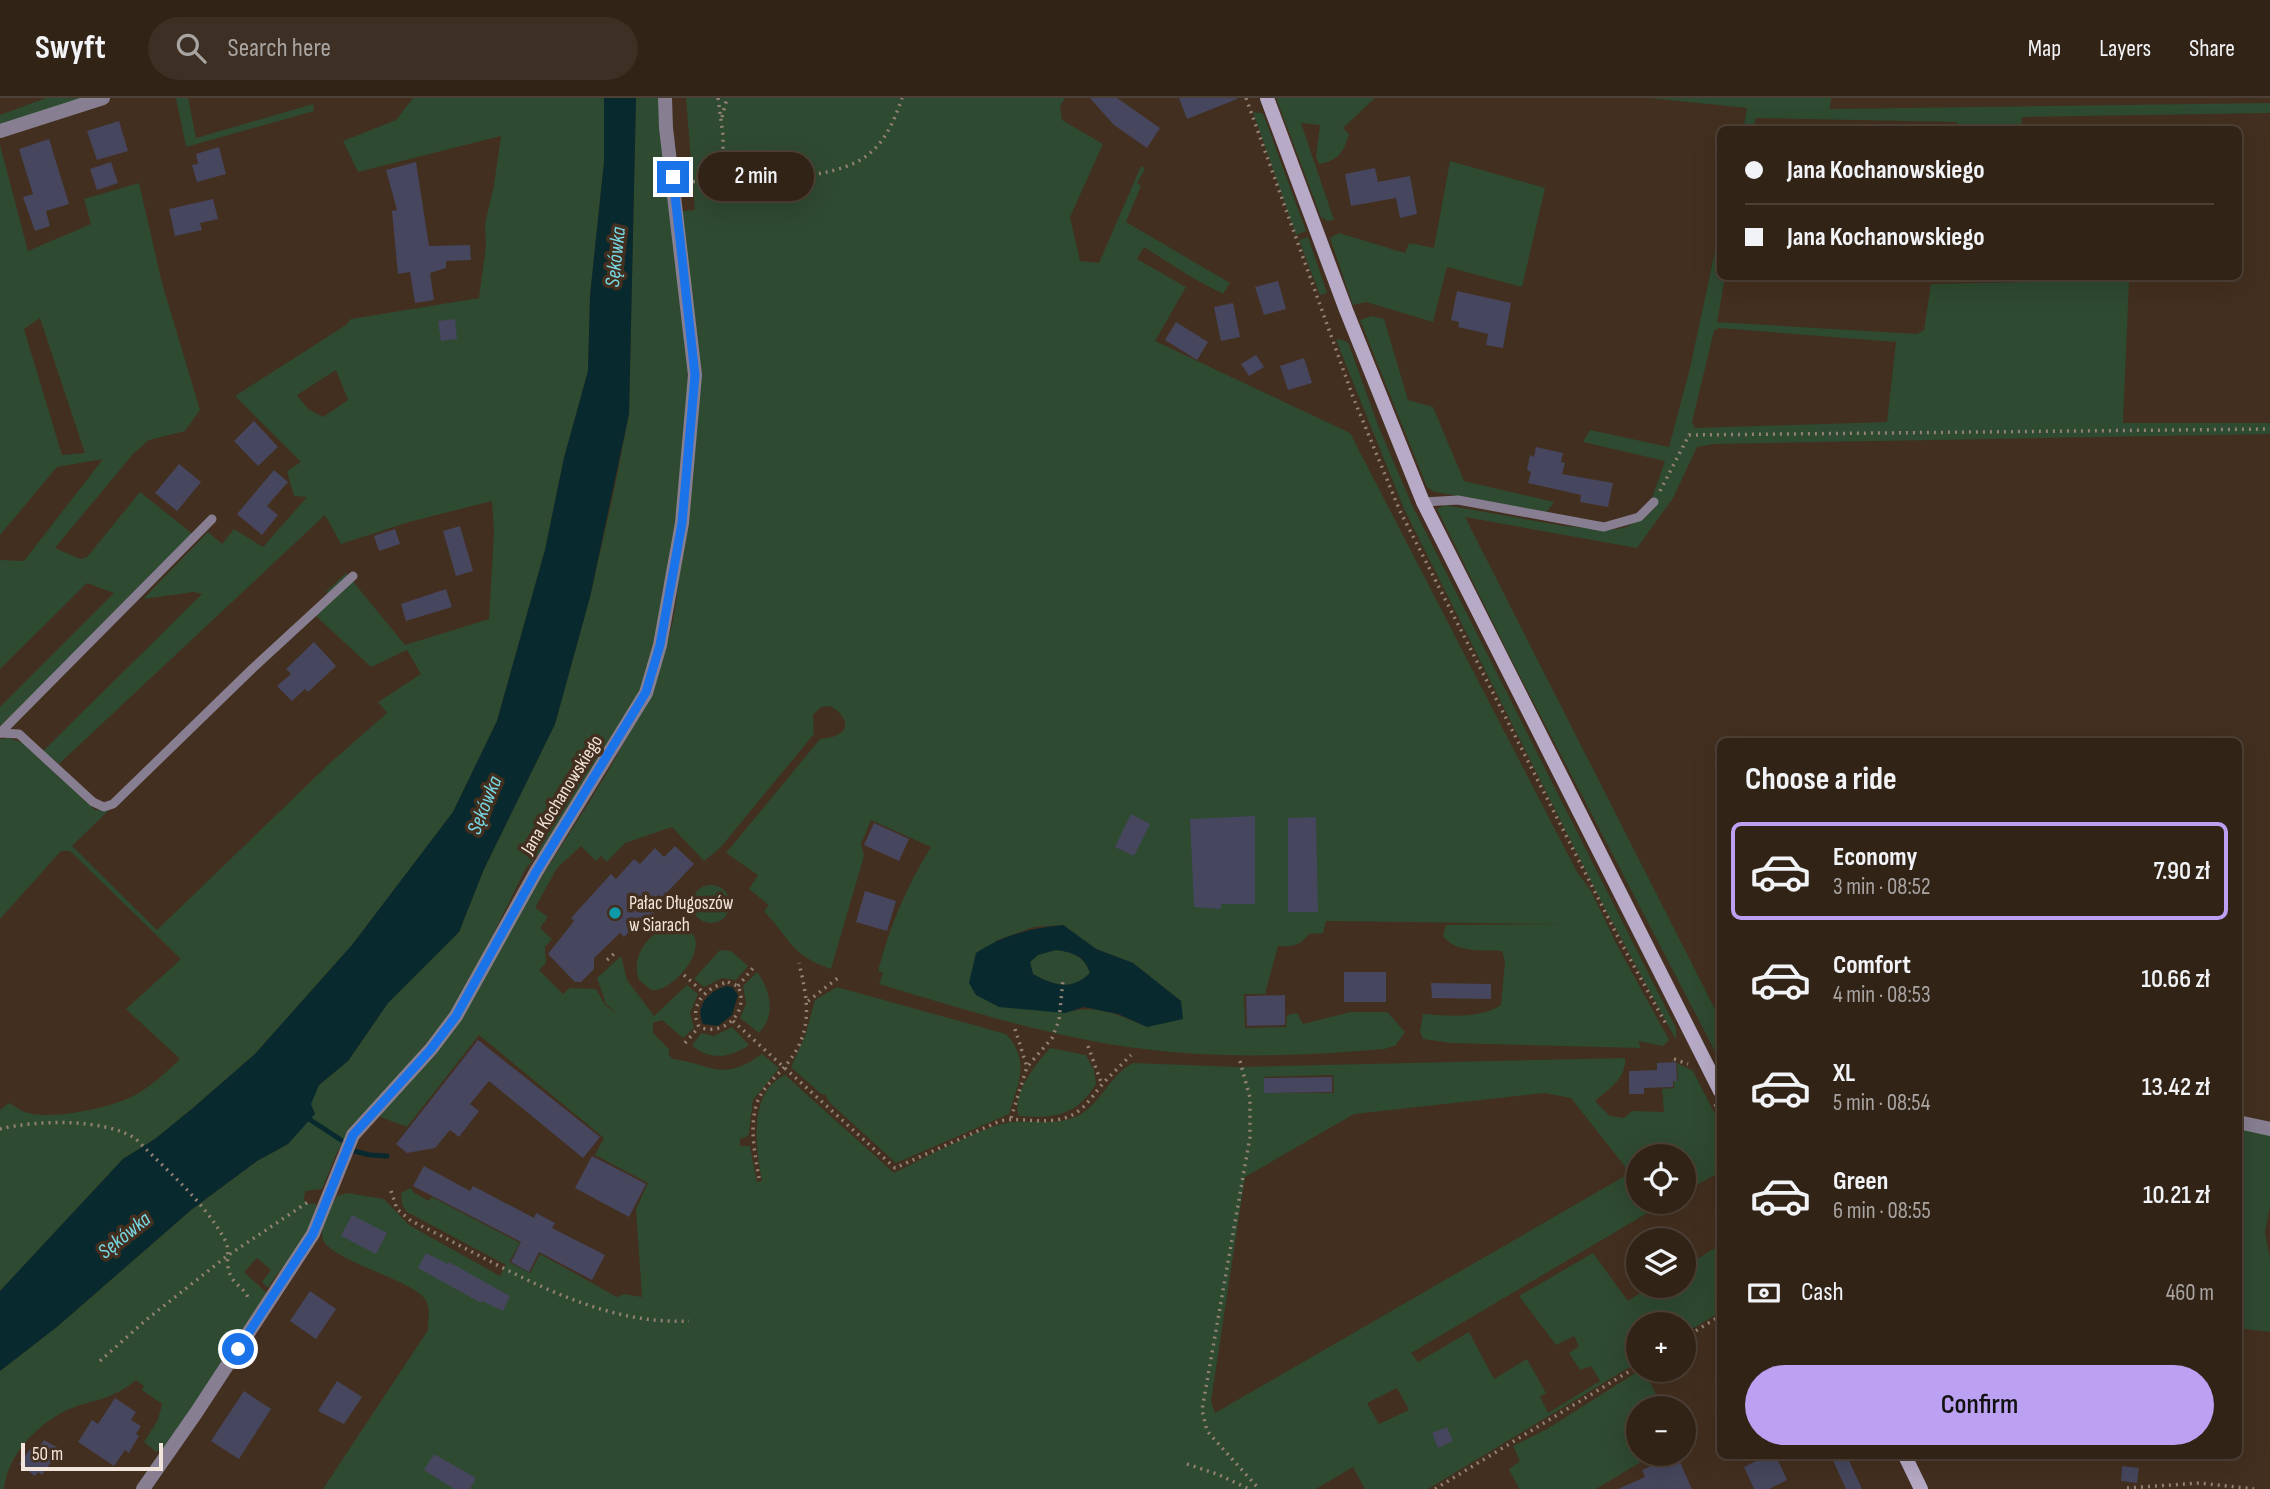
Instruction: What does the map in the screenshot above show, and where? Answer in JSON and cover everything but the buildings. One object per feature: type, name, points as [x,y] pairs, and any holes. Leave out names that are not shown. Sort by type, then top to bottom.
[{"type":"main road","points":[[1267,98],[1346,310],[1423,502],[1716,1076]]},
{"type":"main road","points":[[1907,1459],[1922,1489]]},
{"type":"street","points":[[0,131],[103,98]]},
{"type":"street","name":"Jana Kochanowskiego","points":[[143,1489],[156,1461],[252,1327],[313,1234],[353,1135],[431,1049],[456,1016],[536,872],[646,692],[660,645],[682,523],[695,375],[666,128],[666,98]]},
{"type":"street","points":[[2242,1123],[2270,1129]]},
{"type":"lane","points":[[1423,502],[1458,500],[1604,527],[1639,517],[1654,502]]},
{"type":"lane","points":[[212,519],[0,733],[19,734],[93,802],[104,807],[113,804],[145,775],[252,669],[354,576]]},
{"type":"path","points":[[718,98],[723,200]]},
{"type":"path","points":[[721,123],[727,98]]},
{"type":"path","points":[[678,182],[773,179],[844,169],[869,155],[879,144],[891,126],[902,98]]},
{"type":"path","points":[[1246,98],[1353,397],[1400,511],[1619,939],[1669,1030]]},
{"type":"path","points":[[1654,502],[1689,435],[2270,429]]},
{"type":"path","points":[[607,960],[615,952]]},
{"type":"path","points":[[759,1178],[753,1129],[756,1105],[762,1092],[799,1046],[808,1001],[799,963]]},
{"type":"path","points":[[738,986],[753,968]]},
{"type":"path","points":[[684,975],[704,993]]},
{"type":"path","points":[[808,1001],[838,978]]},
{"type":"path","points":[[1012,1118],[1027,1067],[1052,1038],[1059,1020],[1063,980]]},
{"type":"path","points":[[728,982],[738,986],[742,995],[741,1008],[733,1021],[722,1028],[709,1031],[699,1027],[695,1018],[696,1006],[704,993],[715,985],[728,982]]},
{"type":"path","points":[[733,1021],[895,1168],[988,1125],[1012,1118],[1056,1120],[1076,1114],[1089,1104],[1102,1085],[1131,1055]]},
{"type":"path","points":[[685,1043],[699,1027]]},
{"type":"path","points":[[1015,1029],[1027,1067]]},
{"type":"path","points":[[1088,1046],[1102,1085]]},
{"type":"path","points":[[1682,1053],[1688,1063]]},
{"type":"path","points":[[1240,1061],[1250,1098],[1250,1137],[1202,1410],[1207,1431],[1259,1489]]},
{"type":"path","points":[[0,1129],[43,1123],[97,1126],[124,1131],[136,1139],[208,1212],[227,1243],[226,1266],[231,1278],[247,1291],[252,1327]]},
{"type":"path","points":[[391,1191],[397,1209],[411,1221],[551,1290],[585,1304],[631,1317],[664,1322],[689,1321]]},
{"type":"path","points":[[100,1361],[146,1320],[227,1256],[297,1208],[318,1197],[330,1195]]},
{"type":"path","points":[[1696,1331],[1717,1318]]},
{"type":"path","points":[[1435,1489],[1626,1373]]},
{"type":"path","points":[[1187,1464],[1249,1489]]},
{"type":"path","points":[[2127,1488],[2200,1483],[2254,1489]]},
{"type":"green space","points":[[46,98],[84,98],[0,126],[0,115]]},
{"type":"green space","points":[[176,98],[188,98],[196,138],[313,104],[314,111],[186,147]]},
{"type":"green space","points":[[413,98],[604,98],[604,162],[590,296],[588,371],[564,458],[545,550],[497,721],[453,812],[352,945],[255,1054],[155,1139],[123,1159],[0,1291],[0,1110],[9,1103],[40,1115],[84,1111],[127,1099],[160,1078],[180,1059],[126,1009],[181,959],[70,851],[61,851],[0,919],[0,739],[9,738],[23,743],[95,810],[109,810],[72,846],[157,930],[330,763],[387,713],[378,702],[421,674],[407,650],[371,667],[315,615],[334,600],[326,592],[346,573],[405,645],[489,619],[494,531],[492,501],[409,522],[341,544],[325,515],[59,764],[43,751],[202,594],[194,592],[143,599],[208,532],[222,544],[234,529],[263,547],[307,497],[294,496],[287,471],[301,462],[235,396],[346,325],[351,319],[479,298],[486,246],[485,224],[501,136],[358,172],[343,141],[396,120]],"holes":[[[336,370],[348,400],[323,417],[308,409],[297,395]]]},
{"type":"green space","points":[[636,98],[661,98],[672,212],[695,210],[686,98],[1065,98],[1060,107],[1062,120],[1103,144],[1070,217],[1080,261],[1099,263],[1141,166],[1145,169],[1137,183],[1141,186],[1126,222],[1230,283],[1223,294],[1144,247],[1137,259],[1186,287],[1155,341],[1350,433],[1577,872],[1591,891],[1669,1040],[1663,1046],[1638,1041],[1641,1048],[1451,1043],[1423,1039],[1420,1031],[1423,1014],[1474,1015],[1501,1005],[1505,962],[1502,951],[1470,950],[1454,945],[1443,936],[1446,925],[1564,924],[1326,921],[1323,933],[1309,934],[1295,945],[1278,946],[1265,994],[1244,994],[1245,1028],[1286,1027],[1287,1015],[1297,1013],[1303,1024],[1351,1012],[1387,1012],[1405,1032],[1395,1046],[1384,1049],[1264,1055],[1173,1052],[1077,1038],[977,1013],[879,984],[883,973],[878,971],[893,923],[914,876],[931,847],[871,820],[861,844],[864,856],[831,969],[807,958],[792,946],[764,911],[769,905],[749,889],[758,875],[726,853],[820,739],[833,737],[845,728],[844,720],[830,706],[821,707],[813,715],[814,734],[720,848],[704,861],[672,827],[625,843],[607,862],[601,856],[596,861],[581,846],[557,868],[535,908],[548,917],[540,928],[552,939],[545,947],[546,963],[539,970],[563,994],[570,988],[596,989],[605,1005],[618,1014],[606,1004],[597,978],[621,956],[627,980],[654,1016],[687,985],[698,994],[690,1013],[694,1028],[683,1038],[662,1020],[653,1023],[653,1033],[669,1049],[669,1055],[673,1059],[726,1070],[748,1063],[762,1054],[779,1068],[753,1100],[748,1136],[740,1139],[740,1146],[750,1146],[757,1182],[762,1181],[757,1138],[759,1108],[773,1083],[785,1075],[894,1173],[1001,1124],[1059,1121],[1075,1117],[1091,1106],[1117,1075],[1133,1063],[1238,1067],[1625,1058],[1620,1077],[1595,1101],[1610,1116],[1624,1118],[1632,1111],[1664,1112],[1662,1089],[1674,1088],[1674,1081],[1678,1081],[1677,1063],[1693,1071],[1717,1118],[1717,1174],[1696,1185],[1696,1144],[1626,1144],[1626,1168],[1571,1098],[1544,1093],[1354,1114],[1245,1177],[1211,1401],[1215,1413],[1626,1175],[1626,1214],[1646,1214],[1411,1353],[1418,1362],[1469,1332],[1494,1379],[1527,1359],[1546,1393],[1540,1397],[1548,1413],[1600,1381],[1591,1366],[1580,1370],[1569,1353],[1579,1346],[1574,1336],[1556,1345],[1519,1296],[1593,1253],[1628,1301],[1633,1298],[1696,1298],[1696,1260],[1717,1247],[1717,1314],[1696,1327],[1696,1312],[1626,1312],[1626,1369],[1428,1489],[1365,1489],[1353,1467],[1316,1489],[323,1489],[428,1330],[429,1315],[425,1299],[417,1291],[351,1260],[326,1244],[322,1236],[324,1226],[337,1196],[347,1193],[384,1199],[409,1225],[500,1276],[506,1265],[407,1212],[402,1205],[401,1193],[411,1188],[414,1193],[429,1201],[432,1197],[520,1243],[509,1262],[530,1273],[540,1254],[617,1297],[624,1294],[642,1297],[636,1209],[648,1183],[595,1155],[604,1138],[479,1035],[407,1127],[378,1116],[410,1082],[612,765],[650,689],[665,651],[675,612],[678,575],[663,587],[656,644],[641,692],[547,845],[526,868],[471,979],[447,1019],[348,1134],[337,1152],[322,1189],[305,1191],[304,1200],[309,1204],[316,1203],[312,1226],[306,1237],[268,1288],[262,1282],[271,1270],[257,1258],[244,1272],[268,1294],[168,1445],[156,1452],[144,1442],[158,1420],[162,1404],[142,1390],[144,1386],[136,1380],[113,1394],[73,1408],[45,1424],[33,1434],[13,1460],[4,1489],[0,1489],[0,1371],[58,1326],[191,1210],[257,1161],[288,1144],[319,1085],[348,1061],[388,1003],[459,932],[484,869],[555,724],[590,597],[629,414]],"holes":[[[1063,925],[1096,949],[1133,963],[1181,1001],[1147,1027],[1097,1010],[1065,1013],[995,941],[1034,927]],[[1333,1075],[1334,1093],[1264,1093],[1264,1077]],[[1397,1388],[1409,1410],[1379,1424],[1367,1403]]]},
{"type":"green space","points":[[1276,98],[1375,98],[1343,128],[1349,134],[1345,146],[1336,158],[1326,163],[1319,164],[1316,157],[1320,125],[1301,123],[1334,220],[1328,221],[1321,217]]},
{"type":"green space","points":[[1650,98],[1831,98],[1830,109],[2270,103],[2270,113],[2022,117],[2021,126],[1756,118],[1754,126],[1744,126],[1747,108]]},
{"type":"green space","points":[[1253,112],[1262,113],[1264,116],[1306,231],[1296,235]]},
{"type":"green space","points":[[0,145],[28,251],[91,224],[84,199],[139,183],[162,283],[200,410],[185,431],[149,440],[134,453],[55,548],[80,559],[87,557],[140,492],[194,535],[0,726],[0,707],[114,593],[87,583],[0,669],[0,560],[24,561],[103,459],[57,467],[0,535]],"holes":[[[40,318],[85,453],[62,455],[24,329]]]},
{"type":"green space","points":[[1450,161],[1545,188],[1522,287],[1447,267],[1433,322],[1366,302],[1353,305],[1330,238],[1339,233],[1405,253],[1409,243],[1434,248]]},
{"type":"green space","points":[[1308,237],[1327,293],[1320,295],[1299,240]]},
{"type":"green space","points":[[1717,242],[1717,280],[1724,280],[1717,322],[1917,334],[1924,330],[1931,284],[2129,280],[2123,423],[2270,423],[2270,434],[1714,444],[1697,447],[1673,498],[1637,548],[1465,517],[1717,1013],[1717,1055],[1510,657],[1437,509],[1445,505],[1564,526],[1608,530],[1624,528],[1644,518],[1656,507],[1652,498],[1665,461],[1583,442],[1590,430],[1669,447],[1690,368]],"holes":[[[1719,328],[1896,342],[1887,422],[1695,428],[1692,422],[1714,331]]]},
{"type":"green space","points":[[1371,316],[1384,319],[1408,400],[1433,407],[1464,481],[1554,502],[1547,512],[1435,492],[1427,487],[1360,320]]},
{"type":"green space","points":[[1336,340],[1348,342],[1378,425],[1412,505],[1676,1028],[1676,1040],[1600,899],[1404,509]]},
{"type":"green space","points":[[711,885],[724,891],[730,904],[724,917],[711,923],[698,917],[692,904],[698,891]]},
{"type":"green space","points":[[670,925],[687,929],[694,937],[695,948],[683,972],[661,989],[651,990],[639,980],[639,954],[648,940]]},
{"type":"green space","points":[[720,950],[731,951],[748,966],[736,980],[722,978],[704,987],[694,979]]},
{"type":"green space","points":[[1056,950],[1077,956],[1090,973],[1083,979],[1063,985],[1033,974],[1030,962],[1037,955]]},
{"type":"green space","points":[[757,972],[766,987],[770,1003],[768,1019],[759,1033],[740,1018],[746,1004],[743,986]]},
{"type":"green space","points":[[837,987],[1006,1034],[1014,1044],[1020,1063],[1019,1083],[1009,1114],[896,1163],[829,1102],[826,1095],[821,1094],[791,1067],[805,1036],[815,1000]]},
{"type":"green space","points":[[732,1027],[749,1045],[735,1053],[720,1056],[706,1054],[692,1045],[701,1033],[714,1036]]},
{"type":"green space","points":[[1050,1048],[1086,1055],[1094,1070],[1096,1084],[1081,1102],[1064,1113],[1044,1117],[1019,1116],[1017,1108],[1021,1089]]},
{"type":"green space","points":[[2242,1128],[2270,1133],[2270,1204],[2265,1233],[2270,1259],[2270,1332],[2242,1328]]},
{"type":"green space","points":[[1626,1379],[1626,1382],[1650,1382],[1657,1396],[1626,1396],[1626,1466],[1634,1466],[1596,1489],[1519,1489],[1509,1469],[1520,1461],[1513,1446],[1547,1429]]},
{"type":"water","name":"Sękówka","points":[[604,98],[636,98],[629,414],[590,597],[555,724],[484,869],[459,932],[388,1003],[348,1061],[319,1085],[311,1104],[315,1114],[288,1144],[257,1161],[191,1210],[58,1326],[0,1371],[0,1291],[123,1159],[155,1139],[255,1054],[352,945],[453,812],[497,721],[545,550],[564,458],[588,371],[590,296],[604,162]]},
{"type":"water","points":[[1063,925],[1096,949],[1133,963],[1181,1001],[1183,1019],[1147,1027],[1118,1014],[1084,1007],[1065,1013],[999,1007],[976,995],[969,983],[976,953],[1007,937]],"holes":[[[1056,950],[1081,959],[1090,973],[1083,979],[1063,985],[1033,974],[1030,962],[1038,955]]]},
{"type":"water","points":[[727,986],[732,987],[738,995],[732,1015],[718,1026],[703,1024],[701,1011],[705,1000],[715,991]]},
{"type":"waterway","points":[[306,1117],[341,1140]]},
{"type":"waterway","points":[[354,1151],[387,1156]]},
{"type":"place","name":"Pałac Długoszów w Siarach","points":[[615,913]]},
{"type":"route","points":[[238,1349],[313,1234],[353,1135],[431,1049],[456,1016],[536,872],[646,692],[660,645],[682,523],[695,375],[673,177]]}]
